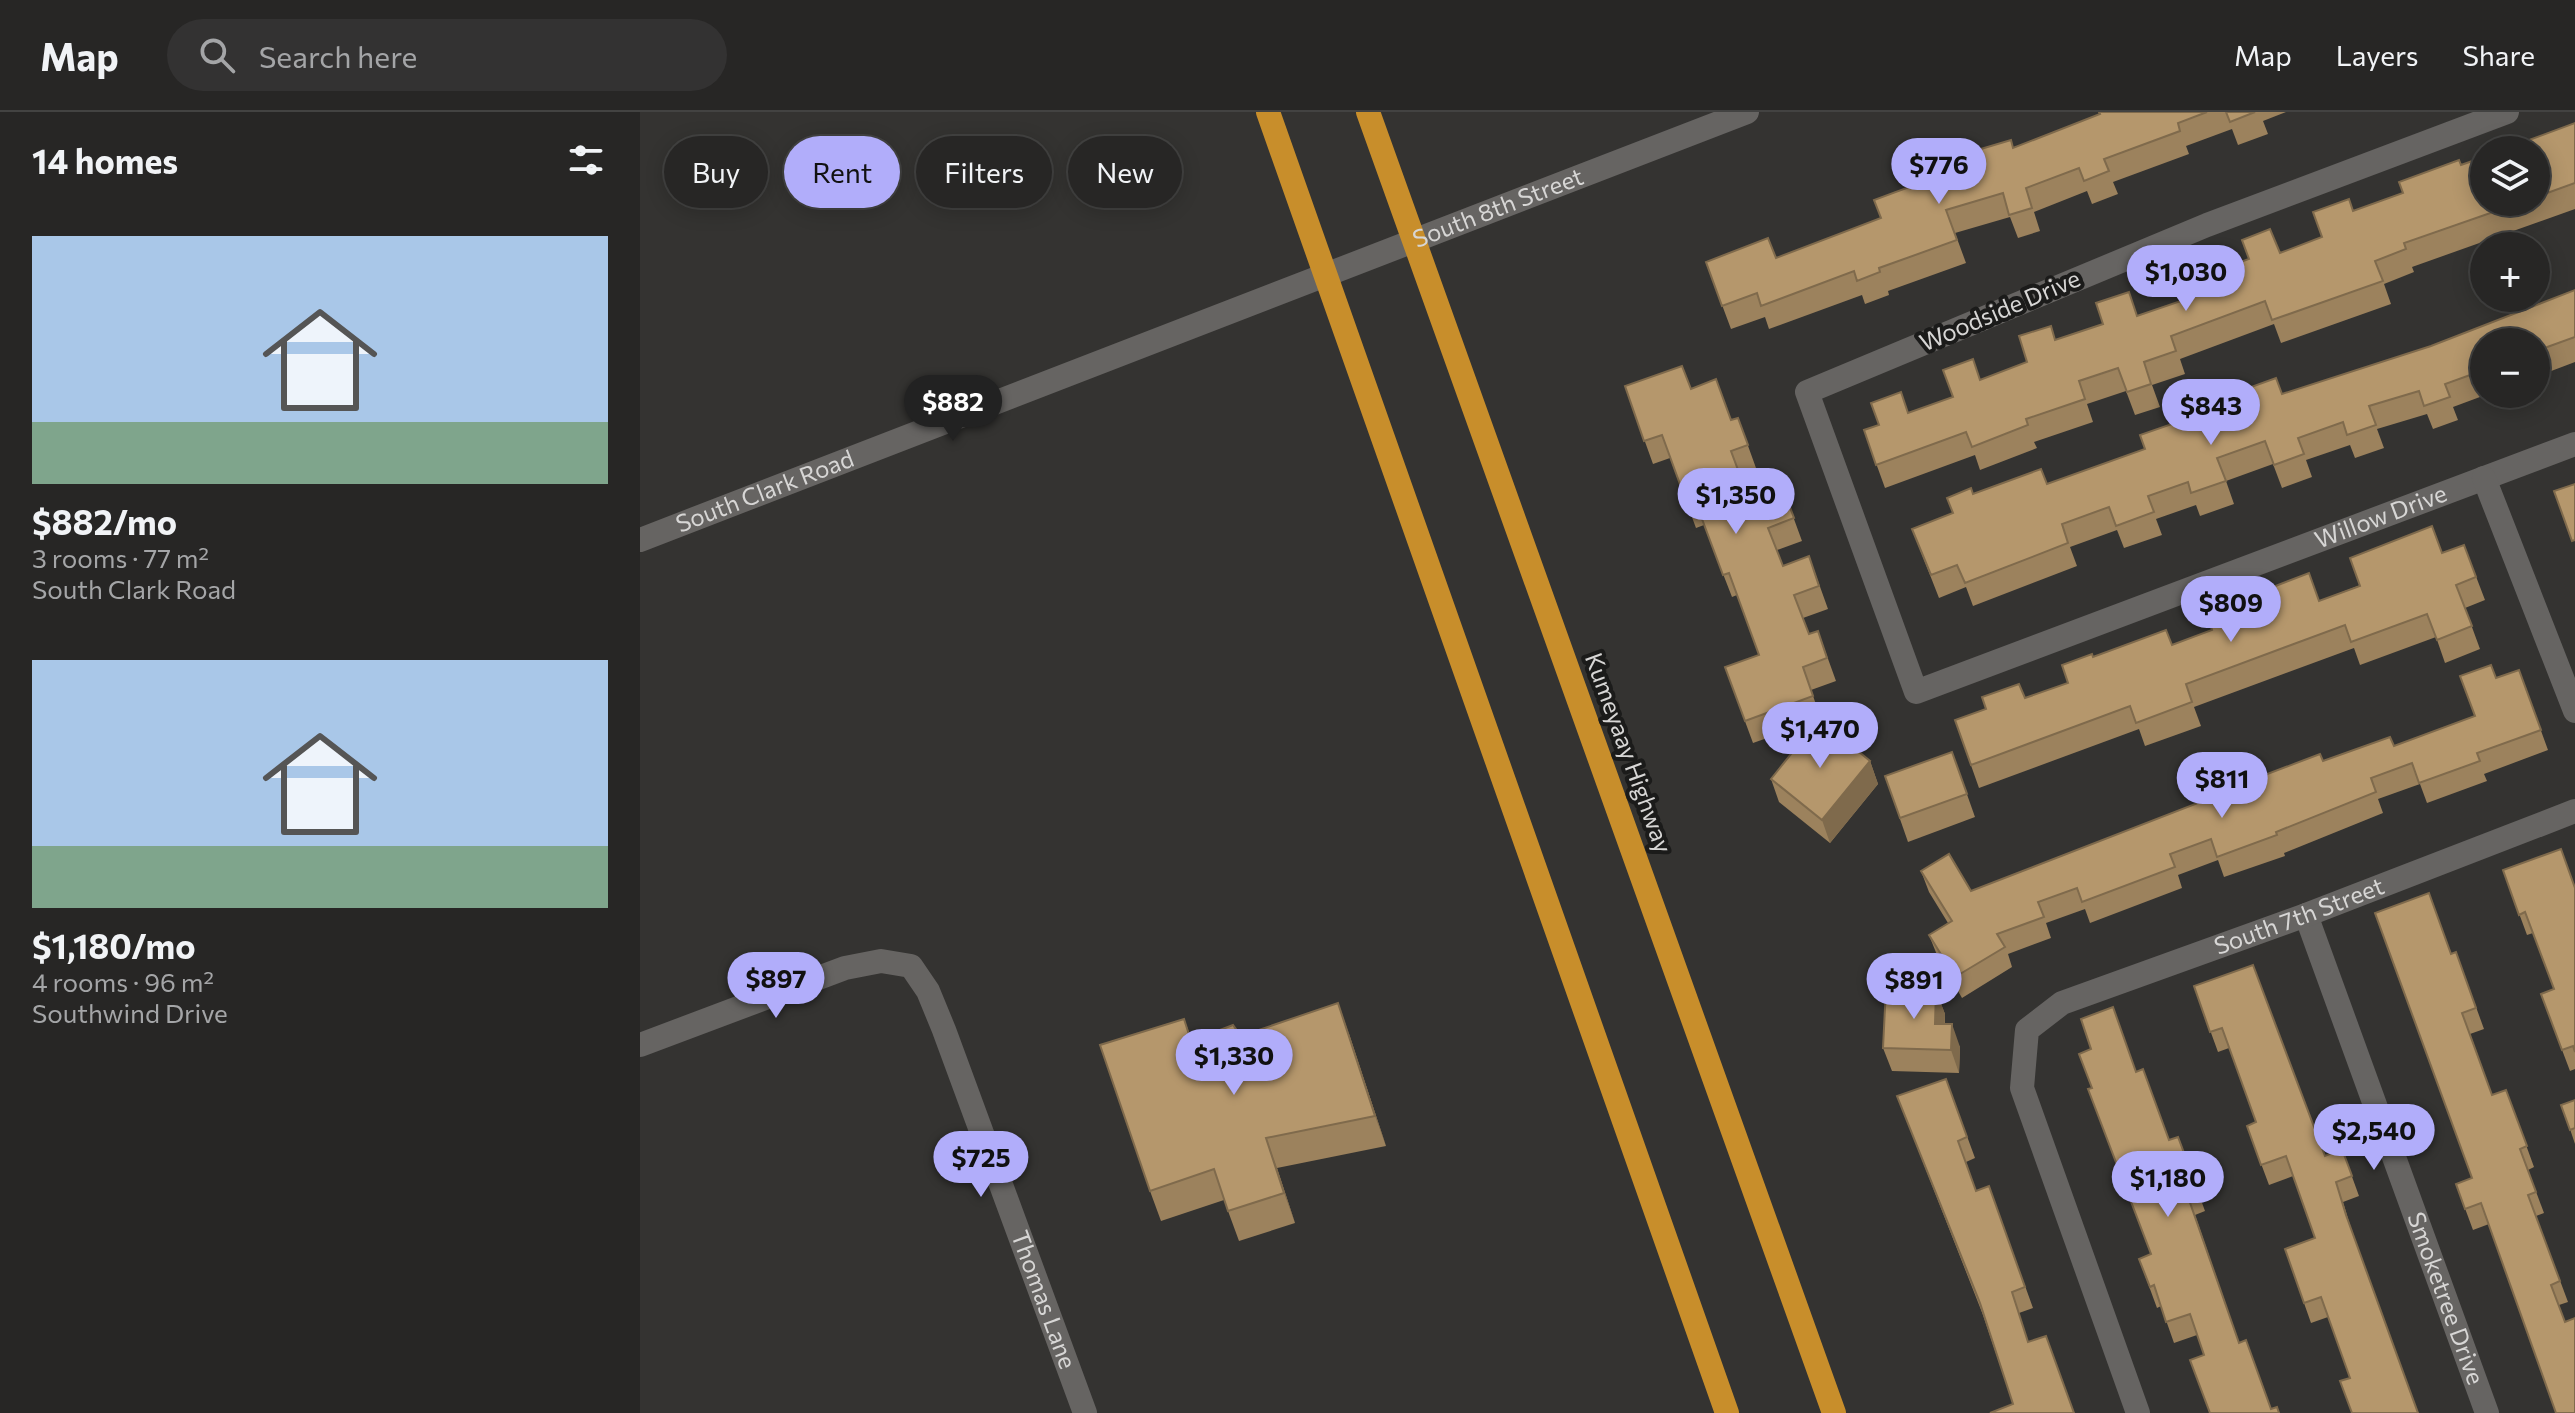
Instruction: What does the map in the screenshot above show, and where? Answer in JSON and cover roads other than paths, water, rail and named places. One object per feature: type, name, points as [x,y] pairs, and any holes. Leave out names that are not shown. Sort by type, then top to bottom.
[{"type":"highway","points":[[1268,112],[1727,1413]]},
{"type":"highway","name":"Kumeyaay Highway","points":[[1368,112],[1834,1413]]},
{"type":"street","name":"South 8th Street","points":[[1249,302],[1747,112]]},
{"type":"street","name":"Woodside Drive","points":[[1916,692],[1807,392],[2207,225],[2507,112]]},
{"type":"street","name":"South Clark Road","points":[[640,540],[1249,302]]},
{"type":"street","name":"Willow Drive","points":[[1916,692],[2575,444]]},
{"type":"street","points":[[2484,478],[2575,711]]},
{"type":"street","name":"South 7th Street","points":[[2138,1413],[2022,1088],[2027,1030],[2062,1003],[2306,915],[2575,811]]},
{"type":"street","name":"Smoketree Drive","points":[[2306,915],[2487,1413]]},
{"type":"street","name":"Thomas Lane","points":[[640,1045],[845,968],[881,961],[911,966],[928,991],[944,1030],[1085,1413]]}]
